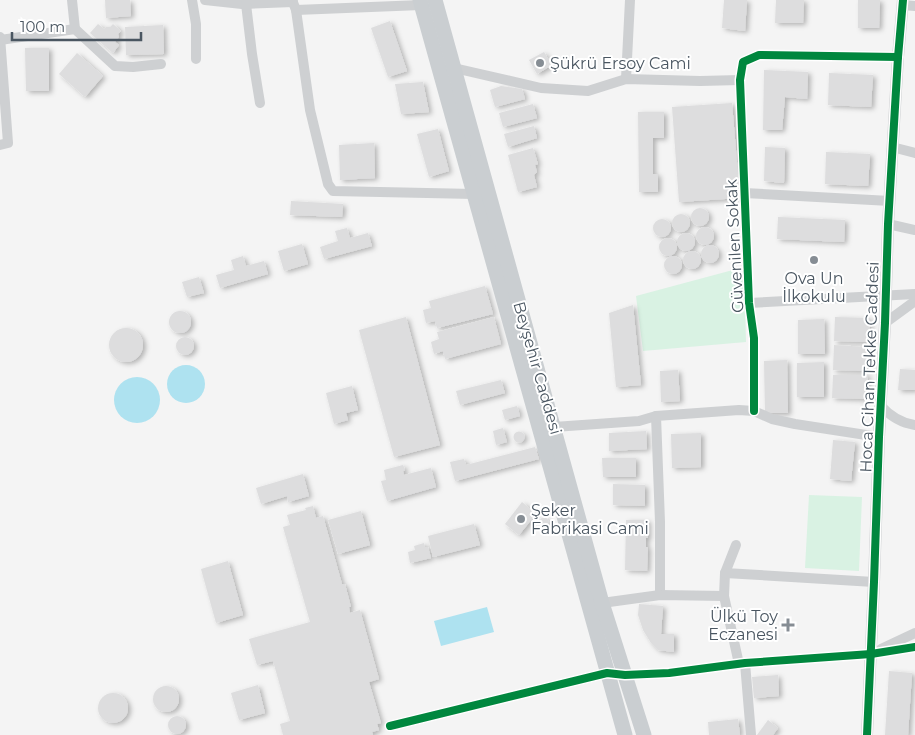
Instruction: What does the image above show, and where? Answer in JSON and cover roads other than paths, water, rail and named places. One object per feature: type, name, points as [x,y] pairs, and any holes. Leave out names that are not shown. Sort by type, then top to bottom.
[{"type":"main road","name":"Beyşehir Caddesi","points":[[425,2],[454,68],[602,603],[644,735]]},
{"type":"main road","name":"Beyşehir Caddesi","points":[[425,2],[474,194],[625,735]]},
{"type":"street","points":[[72,0],[74,29],[115,66],[133,67],[161,64]]},
{"type":"street","points":[[192,0],[196,24],[196,60]]},
{"type":"street","points":[[205,0],[246,4],[425,2]]},
{"type":"street","points":[[626,79],[630,0]]},
{"type":"street","points":[[246,4],[260,103]]},
{"type":"street","points":[[294,4],[310,110],[328,184],[333,191],[474,194]]},
{"type":"street","name":"Hoca Cihan Tekke Caddesi","points":[[867,735],[892,147],[898,56],[907,4]]},
{"type":"street","points":[[0,144],[8,143],[0,38],[74,29]]},
{"type":"street","points":[[454,68],[541,88],[588,91],[626,79],[740,80],[743,62],[759,55],[898,56]]},
{"type":"street","name":"Güvenilen Sokak","points":[[740,80],[749,303],[754,338],[754,411]]},
{"type":"street","points":[[892,147],[915,153]]},
{"type":"street","points":[[744,193],[890,201]]},
{"type":"street","points":[[888,224],[915,230]]},
{"type":"street","points":[[749,303],[915,294]]},
{"type":"street","points":[[885,323],[915,301]]},
{"type":"street","points":[[881,406],[887,413],[904,423],[915,425]]},
{"type":"street","points":[[554,427],[639,421],[656,416],[739,410],[754,411],[772,419],[795,424],[879,437]]},
{"type":"street","points":[[656,416],[660,522],[660,595]]},
{"type":"street","points":[[736,545],[725,573],[724,596],[742,663],[752,735]]},
{"type":"street","points":[[725,573],[874,582]]},
{"type":"street","points":[[602,603],[660,595],[724,596]]},
{"type":"street","points":[[871,654],[915,633]]},
{"type":"street","points":[[390,726],[607,672],[626,675],[669,673],[742,663],[871,654],[915,647]]},
{"type":"water","points":[[186,365],[200,370],[205,384],[200,398],[186,403],[172,398],[167,384],[172,370]]},
{"type":"water","points":[[137,377],[150,381],[156,387],[160,400],[156,413],[150,419],[137,423],[124,419],[118,413],[114,400],[118,387],[124,381]]},
{"type":"water","points":[[487,607],[494,632],[441,646],[434,621]]},
{"type":"place","name":"Şükrü Ersoy Cami","points":[[540,63]]},
{"type":"place","name":"Ova Un İlkokulu","points":[[814,260]]},
{"type":"place","name":"Şeker Fabrikasi Cami","points":[[521,519]]},
{"type":"place","name":"Ülkü Toy Eczanesi","points":[[788,625]]}]
